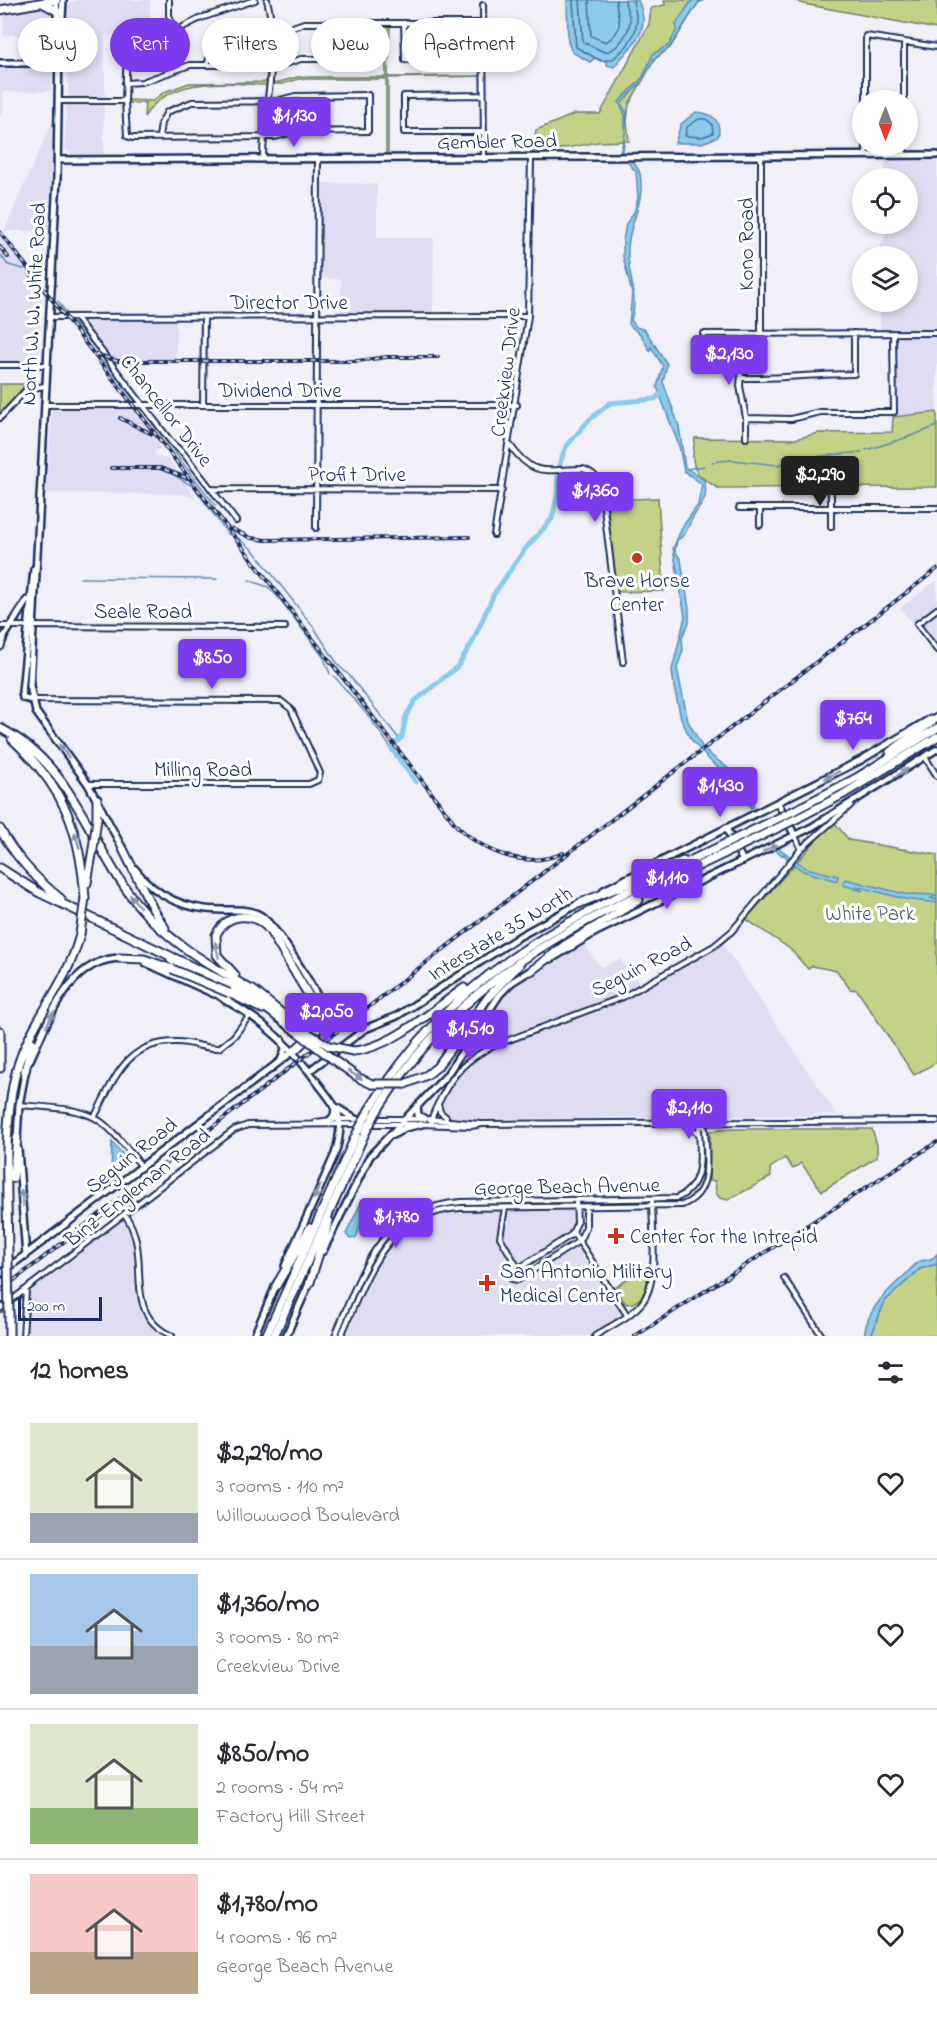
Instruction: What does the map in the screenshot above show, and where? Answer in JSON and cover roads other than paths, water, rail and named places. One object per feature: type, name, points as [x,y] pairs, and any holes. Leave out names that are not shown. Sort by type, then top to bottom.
[{"type":"highway","points":[[0,10],[59,0]]},
{"type":"highway","points":[[42,4],[52,6],[57,11]]},
{"type":"highway","points":[[838,788],[937,717]]},
{"type":"highway","points":[[796,814],[937,728]]},
{"type":"highway","points":[[0,729],[37,765],[67,809],[81,855],[84,898]]},
{"type":"highway","points":[[0,729],[32,748],[58,774],[124,886],[149,917],[176,942],[255,992]]},
{"type":"highway","points":[[894,764],[937,737]]},
{"type":"highway","points":[[373,1110],[441,1027],[477,992],[530,952],[732,845],[937,742]]},
{"type":"highway","points":[[9,1336],[8,1213],[10,1110],[13,1084],[24,1049],[69,967],[80,934],[97,818],[97,799]]},
{"type":"highway","points":[[0,829],[21,861],[39,881],[77,910]]},
{"type":"highway","points":[[578,904],[654,871],[716,848],[732,845]]},
{"type":"highway","points":[[0,868],[38,892],[230,985],[329,1046],[353,1050],[369,1048],[384,1042],[550,932],[716,848]]},
{"type":"highway","points":[[123,849],[153,909],[176,942]]},
{"type":"highway","points":[[531,970],[565,945],[662,884]]},
{"type":"highway","points":[[294,1051],[317,1029],[321,1021],[320,1012],[266,925],[251,917],[236,917],[219,929],[215,949],[224,966],[255,992],[298,1029],[339,1064],[359,1078],[372,1083],[405,1084],[427,1075],[437,1067],[489,996],[530,952]]},
{"type":"highway","points":[[149,945],[228,997]]},
{"type":"highway","points":[[119,957],[144,959],[172,969],[228,997],[282,1019]]},
{"type":"highway","points":[[276,1286],[373,1110],[412,1048],[477,982]]},
{"type":"highway","points":[[25,1071],[28,1051],[39,1022]]},
{"type":"highway","points":[[0,1031],[0,1068]]},
{"type":"highway","points":[[310,1282],[331,1214],[360,1143],[361,1133]]},
{"type":"highway","points":[[8,1213],[17,1138]]},
{"type":"highway","points":[[274,1336],[360,1143]]},
{"type":"highway","points":[[266,1336],[327,1197]]},
{"type":"main road","name":"North W. W. White Road","points":[[57,18],[59,0]]},
{"type":"main road","name":"North W. W. White Road","points":[[59,0],[59,18]]},
{"type":"main road","points":[[0,63],[18,63]]},
{"type":"main road","name":"North W. W. White Road","points":[[31,626],[58,160],[59,72]]},
{"type":"main road","name":"Gembler Road","points":[[58,160],[852,155]]},
{"type":"main road","name":"Gembler Road","points":[[918,155],[937,155]]},
{"type":"main road","name":"North W. W. White Road","points":[[35,567],[30,593],[32,700],[43,724],[88,784],[123,849]]},
{"type":"main road","name":"North W. W. White Road","points":[[1,642],[13,626],[30,593]]},
{"type":"main road","name":"Interstate 35 North","points":[[309,1071],[365,1029],[397,1016],[520,936],[578,904],[861,760],[937,717]]},
{"type":"main road","points":[[286,1336],[328,1238],[369,1156],[446,1076],[500,994],[512,982],[596,932],[795,836],[937,749]]},
{"type":"main road","points":[[778,803],[795,836]]},
{"type":"main road","points":[[726,828],[743,861]]},
{"type":"main road","name":"Seguin Road","points":[[0,1274],[39,1247],[294,1051],[320,1030],[326,1014],[270,921],[252,912],[203,909],[171,900],[144,880],[123,849]]},
{"type":"main road","points":[[26,1256],[17,1138],[19,1105],[25,1071],[65,991],[78,975],[100,962],[119,957],[148,964],[228,997],[282,1039],[294,1051],[334,1106],[339,1122],[335,1154],[254,1336]]},
{"type":"main road","points":[[280,1061],[285,1049],[282,1039]]},
{"type":"main road","points":[[334,1106],[355,1119]]},
{"type":"main road","points":[[330,1120],[334,1116],[334,1106]]},
{"type":"main road","points":[[417,1106],[418,1115],[427,1121]]},
{"type":"main road","points":[[369,1156],[395,1132],[427,1121]]},
{"type":"main road","points":[[25,1243],[31,1247],[39,1247]]},
{"type":"street","points":[[169,0],[170,18]]},
{"type":"street","points":[[190,23],[255,0]]},
{"type":"street","points":[[267,0],[270,18]]},
{"type":"street","points":[[483,5],[483,18]]},
{"type":"street","points":[[866,90],[866,36],[937,47]]},
{"type":"street","points":[[904,42],[904,90]]},
{"type":"street","points":[[125,84],[145,82],[185,66],[202,65]]},
{"type":"street","points":[[125,72],[127,136],[159,138],[263,138],[278,137],[294,132],[368,131],[368,95],[295,96],[280,101],[188,104],[165,115],[161,123],[159,138]]},
{"type":"street","points":[[263,159],[266,101],[271,72]]},
{"type":"street","points":[[483,72],[484,159]]},
{"type":"street","points":[[483,95],[404,96],[404,132],[483,132]]},
{"type":"street","points":[[58,101],[125,101]]},
{"type":"street","name":"Kono Road","points":[[760,333],[761,156]]},
{"type":"street","name":"Creekview Drive","points":[[531,158],[528,316],[517,405],[509,445],[529,467],[544,472],[588,470],[598,481],[602,492],[623,662]]},
{"type":"street","points":[[316,528],[318,159]]},
{"type":"street","name":"Director Drive","points":[[49,317],[528,316]]},
{"type":"street","name":"Chancellor Drive","points":[[76,317],[142,405],[237,521]]},
{"type":"street","points":[[203,405],[204,317]]},
{"type":"street","points":[[808,333],[810,339]]},
{"type":"street","points":[[742,378],[787,379],[811,374],[854,374],[854,333]]},
{"type":"street","points":[[746,418],[791,419],[820,412],[894,412],[893,333]]},
{"type":"street","points":[[703,334],[937,333]]},
{"type":"street","points":[[744,334],[740,390],[746,418],[746,438]]},
{"type":"street","points":[[0,365],[46,365]]},
{"type":"street","points":[[0,418],[29,387],[45,386]]},
{"type":"street","name":"Dividend Drive","points":[[44,405],[517,405]]},
{"type":"street","points":[[494,534],[509,445]]},
{"type":"street","points":[[831,488],[831,527]]},
{"type":"street","name":"Profit Drive","points":[[211,489],[502,490]]},
{"type":"street","points":[[739,508],[937,508]]},
{"type":"street","points":[[760,508],[760,525]]},
{"type":"street","points":[[497,520],[505,522]]},
{"type":"street","points":[[937,609],[917,624],[937,650]]},
{"type":"street","name":"Seale Road","points":[[0,626],[285,627]]},
{"type":"street","name":"Milling Road","points":[[32,700],[281,701],[291,709],[319,770],[318,780],[309,784],[88,784]]},
{"type":"street","points":[[925,757],[937,776]]},
{"type":"street","name":"Seguin Road","points":[[427,1121],[459,1067],[493,1046],[606,1004],[695,958],[732,931],[796,854],[864,795]]},
{"type":"street","points":[[795,836],[801,849]]},
{"type":"street","points":[[95,1116],[120,1068],[131,1055],[153,1045],[167,1042],[219,1048],[234,1036],[250,1015]]},
{"type":"street","points":[[477,1028],[476,1035],[480,1043],[493,1046]]},
{"type":"street","points":[[438,1103],[440,1113],[448,1119]]},
{"type":"street","points":[[19,1105],[76,1110],[95,1116],[111,1128],[142,1168]]},
{"type":"street","name":"Binz-Engleman Road","points":[[304,1124],[355,1119],[402,1121]]},
{"type":"street","name":"Binz-Engleman Road","points":[[0,1309],[234,1130],[248,1125],[448,1119],[482,1124],[937,1121]]},
{"type":"street","name":"Binz-Engleman Road","points":[[427,1121],[471,1126],[482,1124]]},
{"type":"street","points":[[681,1123],[692,1128],[699,1136]]},
{"type":"street","name":"George Beach Avenue","points":[[335,1336],[375,1247],[391,1230],[411,1215],[449,1203],[652,1201],[677,1198],[694,1185],[699,1171],[699,1136],[702,1123]]},
{"type":"street","name":"George Beach Avenue","points":[[341,1336],[374,1262],[385,1245],[402,1229],[419,1218],[440,1211],[682,1205],[699,1193],[706,1174],[705,1129],[702,1123]]},
{"type":"street","points":[[576,1201],[577,1223],[573,1232],[511,1274],[512,1279],[518,1280],[579,1241],[586,1227],[586,1201]]},
{"type":"street","points":[[595,1336],[644,1301],[651,1284],[652,1201]]},
{"type":"street","points":[[505,1208],[500,1237],[523,1277]]},
{"type":"street","points":[[124,1215],[138,1243],[141,1302],[151,1320],[172,1336]]},
{"type":"street","points":[[573,1232],[627,1315]]},
{"type":"street","points":[[784,1278],[822,1336]]},
{"type":"street","points":[[23,1336],[26,1290]]},
{"type":"water","points":[[567,0],[638,0],[643,22],[641,30],[633,45],[614,67],[595,58],[590,62],[572,52],[568,42]]},
{"type":"water","points":[[692,0],[700,0],[670,47],[654,59],[643,80],[621,104],[627,113],[625,132],[625,115],[619,102],[643,77],[653,54],[669,45],[677,29],[676,24]]},
{"type":"water","points":[[696,112],[707,114],[717,122],[718,137],[702,143],[675,143],[681,124]]},
{"type":"water","points":[[625,135],[623,152],[637,168],[641,185],[628,245],[634,296],[631,320],[636,327],[645,330],[667,364],[663,382],[679,426],[685,467],[704,480],[706,493],[684,534],[677,540],[675,551],[681,560],[689,608],[689,623],[682,637],[683,650],[677,668],[688,721],[704,750],[728,768],[745,789],[754,806],[751,809],[744,790],[707,758],[690,738],[681,718],[674,687],[672,670],[685,617],[673,548],[683,526],[698,505],[702,484],[684,471],[679,446],[657,387],[663,366],[651,347],[650,351],[641,335],[629,325],[632,293],[623,257],[623,241],[626,224],[634,212],[638,198],[636,172],[620,153]]},
{"type":"water","points":[[779,848],[806,868],[838,876],[837,881],[803,871],[776,850]]},
{"type":"water","points":[[845,879],[905,894],[937,895],[931,898],[937,900],[937,903],[905,899],[856,886],[863,891],[843,885]]},
{"type":"water","points":[[112,1142],[130,1163],[111,1178]]},
{"type":"water","points":[[360,1205],[363,1218],[356,1238],[350,1239],[346,1234]]},
{"type":"water","points":[[937,1254],[937,1264],[920,1269],[885,1301],[871,1336],[864,1336],[869,1317],[885,1294],[918,1262],[931,1259]]},
{"type":"waterway","points":[[0,254],[8,265],[24,269]]},
{"type":"waterway","points":[[28,273],[45,294]]},
{"type":"waterway","points":[[58,301],[68,315]]},
{"type":"waterway","points":[[72,321],[100,354]]},
{"type":"waterway","points":[[104,361],[134,400]]},
{"type":"waterway","points":[[558,468],[566,447],[588,421],[610,403],[655,399],[663,392]]},
{"type":"waterway","points":[[142,410],[215,505]]},
{"type":"waterway","points":[[866,450],[937,426]]},
{"type":"waterway","points":[[712,462],[732,460],[777,465],[821,456],[862,452]]},
{"type":"waterway","points":[[687,469],[704,466]]},
{"type":"waterway","points":[[169,472],[194,487],[227,533],[232,536]]},
{"type":"waterway","points":[[416,782],[391,748],[402,737],[406,716],[415,701],[458,666],[472,643],[494,594],[525,549],[552,519],[558,492],[558,473]]},
{"type":"waterway","points":[[237,537],[253,550],[315,629],[339,666],[349,675],[400,740]]},
{"type":"waterway","points":[[80,578],[217,579]]},
{"type":"waterway","points":[[249,580],[268,587],[279,598],[324,658],[330,674]]},
{"type":"waterway","points":[[334,676],[370,718],[391,748]]},
{"type":"railway","points":[[0,232],[456,825],[479,843],[505,856],[534,860],[563,853]]},
{"type":"railway","points":[[0,247],[8,257]]},
{"type":"railway","points":[[96,354],[117,361],[357,361],[387,357],[438,357]]},
{"type":"railway","points":[[120,418],[152,434]]},
{"type":"railway","points":[[111,468],[160,468],[187,478]]},
{"type":"railway","points":[[232,529],[251,538],[266,540],[469,537]]},
{"type":"railway","points":[[0,1291],[937,569]]},
{"type":"railway","points":[[635,1336],[937,1142]]},
{"type":"place","name":"Brave Horse Center","points":[[637,558]]},
{"type":"place","name":"Center for the Intrepid","points":[[616,1236]]},
{"type":"place","name":"San Antonio Military Medical Center","points":[[487,1283]]},
{"type":"park label","name":"White Park","points":[[870,913]]}]
